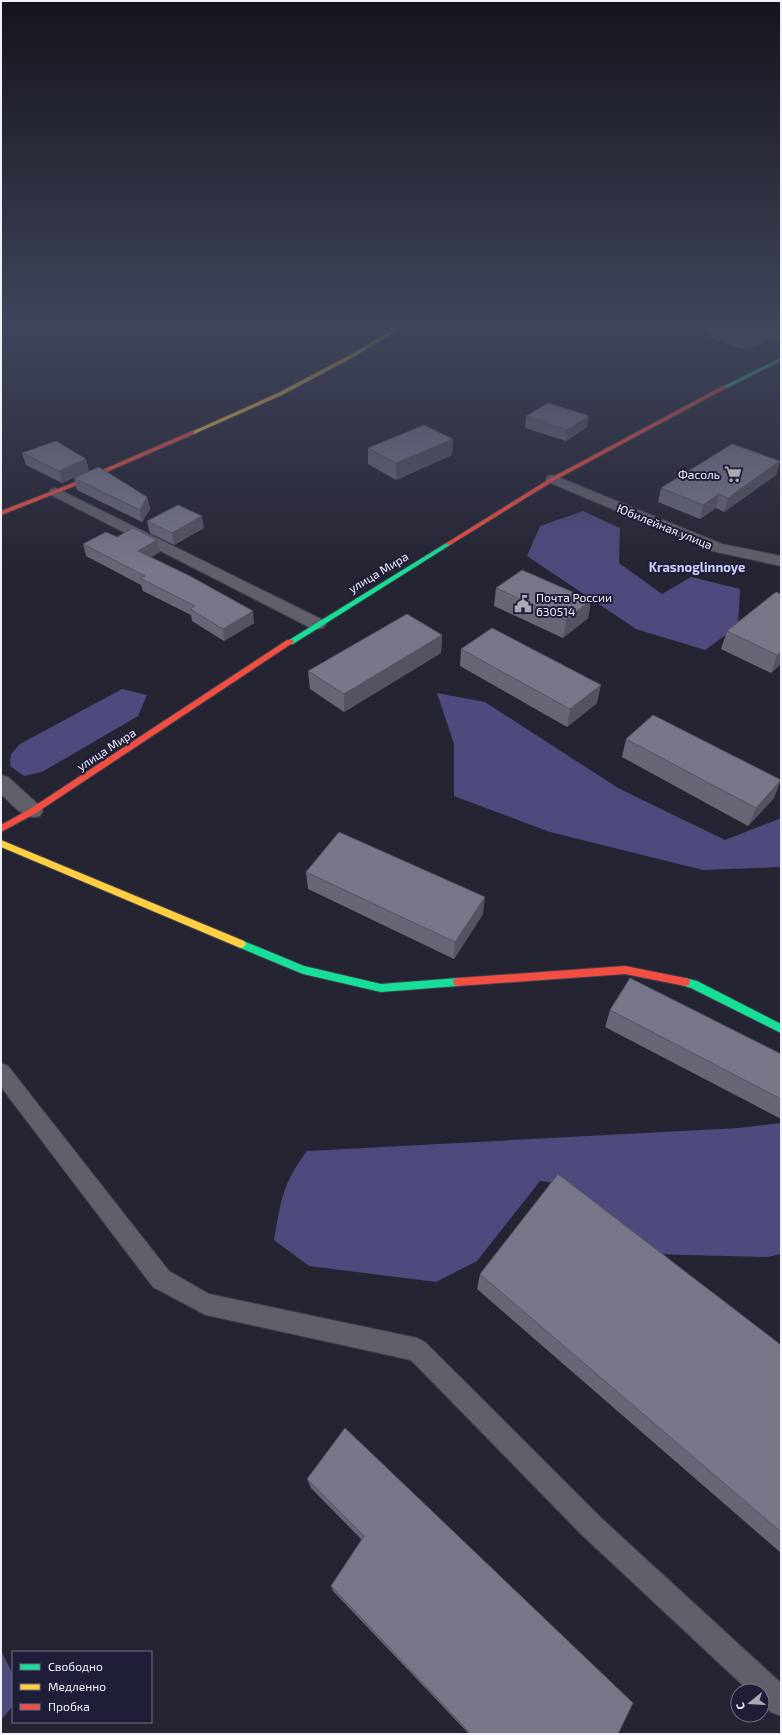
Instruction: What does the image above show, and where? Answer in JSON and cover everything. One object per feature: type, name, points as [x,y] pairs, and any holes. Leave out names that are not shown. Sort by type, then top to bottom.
[{"type":"street","points":[[1,513],[56,492],[246,409]]},
{"type":"street","name":"улица Мира","points":[[1,829],[34,811],[317,624],[553,479],[683,409]]},
{"type":"street","name":"Юбилейная улица","points":[[553,479],[718,548],[781,561]]},
{"type":"street","points":[[56,492],[317,624]]},
{"type":"street","points":[[1,782],[34,811]]},
{"type":"street","points":[[1,843],[303,970],[381,988],[625,970],[693,984],[781,1029]]},
{"type":"lane","points":[[1,1072],[161,1279],[206,1304],[417,1350],[591,1526],[781,1702]]},
{"type":"shaded area","points":[[583,511],[620,528],[619,563],[662,594],[691,577],[740,589],[738,626],[705,650],[636,629],[527,556],[540,526]]},
{"type":"shaded area","points":[[122,689],[147,695],[138,716],[42,772],[24,776],[10,766],[11,754],[20,744]]},
{"type":"shaded area","points":[[437,693],[485,702],[618,788],[725,840],[779,819],[781,816],[781,867],[703,870],[550,832],[454,796],[454,744]]},
{"type":"shaded area","points":[[781,1123],[781,1254],[768,1257],[651,1254],[561,1184],[540,1181],[477,1261],[436,1282],[309,1266],[274,1240],[281,1203],[287,1183],[307,1151],[739,1128]]},
{"type":"shaded area","points":[[1,1650],[12,1673],[12,1707],[1,1720]]},
{"type":"building","points":[[538,409],[567,409],[589,416],[567,430],[526,416]]},
{"type":"building","points":[[424,425],[453,439],[396,463],[368,448]]},
{"type":"building","points":[[56,441],[86,459],[59,471],[22,453]]},
{"type":"building","points":[[732,444],[780,461],[728,498],[719,494],[703,505],[661,488]]},
{"type":"building","points":[[99,467],[147,497],[140,510],[74,478]]},
{"type":"building","points":[[178,505],[202,516],[172,533],[147,521]]},
{"type":"building","points":[[133,528],[157,540],[138,551],[190,576],[253,611],[223,629],[190,609],[195,606],[140,578],[145,576],[83,544],[106,532],[117,537]]},
{"type":"building","points":[[522,570],[591,600],[566,620],[496,588]]},
{"type":"building","points":[[776,592],[781,594],[781,652],[777,655],[727,631]]},
{"type":"building","points":[[407,614],[442,635],[344,694],[308,671]]},
{"type":"building","points":[[492,628],[601,685],[570,709],[461,649]]},
{"type":"building","points":[[653,715],[781,780],[756,808],[626,739]]},
{"type":"building","points":[[339,832],[485,897],[455,942],[306,872]]},
{"type":"building","points":[[630,978],[781,1054],[781,1099],[610,1010]]},
{"type":"building","points":[[558,1174],[781,1345],[781,1532],[480,1274]]},
{"type":"building","points":[[345,1428],[633,1703],[618,1734],[471,1734],[331,1586],[364,1536],[307,1479]]},
{"type":"traffic: fast","points":[[290,642],[448,544]]},
{"type":"traffic: fast","points":[[241,944],[303,970],[381,988],[458,982]]},
{"type":"traffic: fast","points":[[685,982],[693,984],[781,1029]]},
{"type":"traffic: slow","points":[[192,433],[246,409]]},
{"type":"traffic: slow","points":[[1,843],[241,944]]},
{"type":"traffic: jam","points":[[448,544],[553,479],[684,409]]},
{"type":"traffic: jam","points":[[1,513],[70,486],[192,433]]},
{"type":"traffic: jam","points":[[1,829],[33,811],[290,642]]},
{"type":"traffic: jam","points":[[458,982],[625,970],[685,982]]},
{"type":"place","name":"Фасоль","points":[[733,474]]},
{"type":"place","name":"Почта России 630514","points":[[523,604]]},
{"type":"district","name":"Krasnoglinnoye","points":[[697,567]]}]
